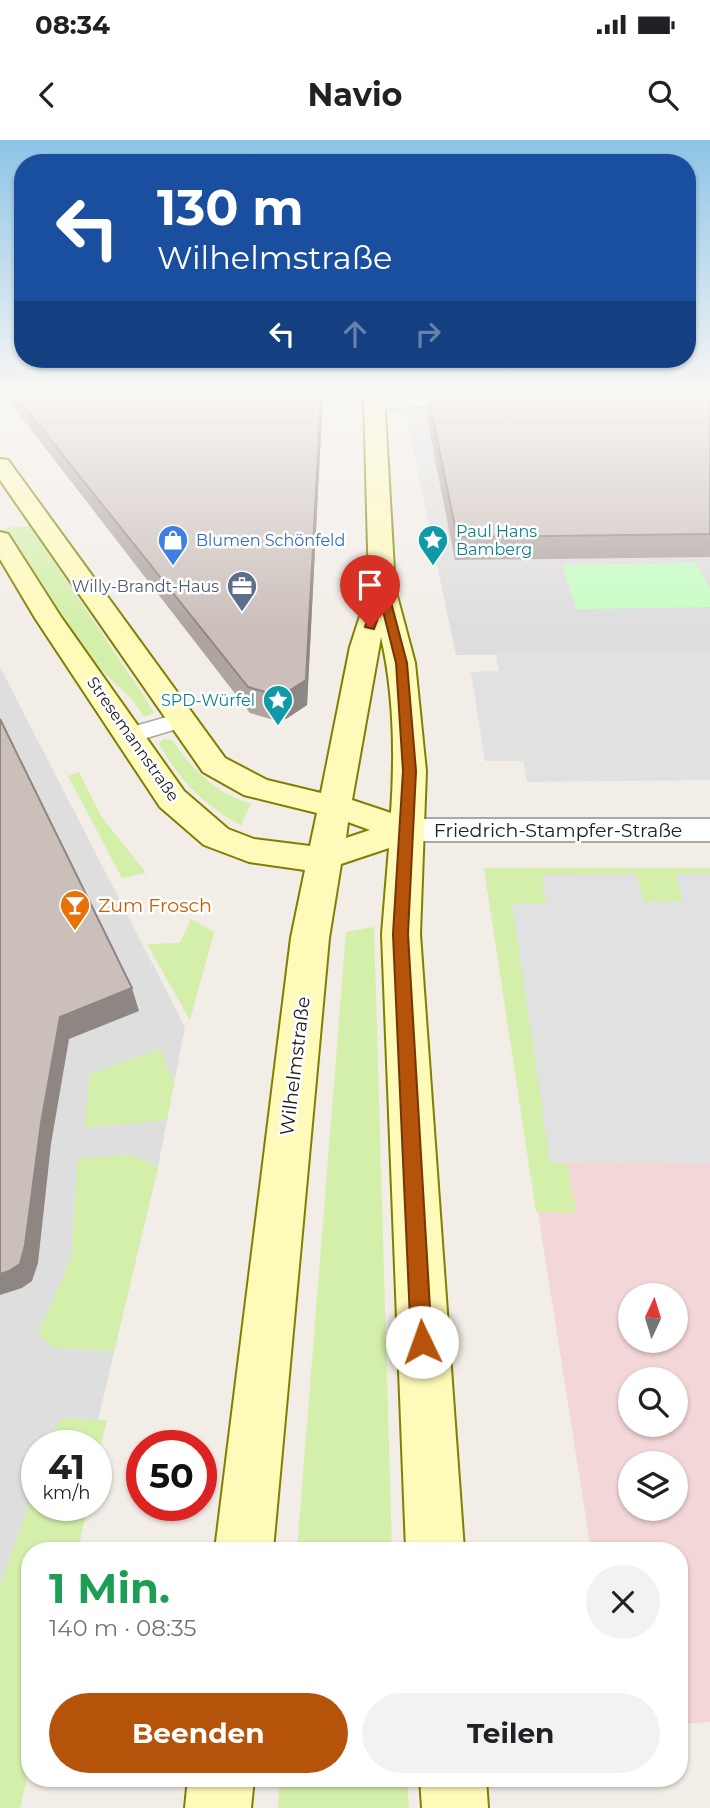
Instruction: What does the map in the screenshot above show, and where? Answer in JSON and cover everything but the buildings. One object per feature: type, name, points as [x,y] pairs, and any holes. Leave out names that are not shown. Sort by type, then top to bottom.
[{"type":"main road","points":[[5,472],[152,674],[214,765],[257,790],[334,806],[406,830]]},
{"type":"main road","name":"Wilhelmstraße","points":[[377,472],[382,587],[401,663],[410,771],[401,934],[435,1542]]},
{"type":"main road","name":"Stresemannstraße","points":[[0,539],[48,618],[172,799],[225,843],[264,853],[324,857]]},
{"type":"main road","name":"Wilhelmstraße","points":[[245,1542],[310,938],[364,647],[382,587]]},
{"type":"main road","points":[[324,857],[406,830]]},
{"type":"main road","points":[[218,1808],[220,1787]]},
{"type":"main road","points":[[454,1787],[455,1808]]},
{"type":"street","name":"Friedrich-Stampfer-Straße","points":[[406,830],[710,830]]},
{"type":"lane","points":[[130,735],[181,720]]},
{"type":"shaded area","points":[[418,472],[710,472],[710,653],[456,655]]},
{"type":"shaded area","points":[[710,653],[710,780],[527,782],[523,761],[485,761],[471,672],[499,671],[496,654]]},
{"type":"shaded area","points":[[0,667],[185,1027],[158,1167],[96,1430],[21,1430],[21,1521],[35,1521],[31,1542],[21,1542],[21,1656],[8,1808],[0,1808]]},
{"type":"shaded area","points":[[484,868],[710,868],[710,1722],[688,1723],[688,1542],[590,1542]]},
{"type":"shaded area","points":[[636,874],[644,902],[683,901],[676,874],[710,874],[710,1164],[550,1162],[512,904],[546,904],[542,875]]},
{"type":"green space","points":[[30,526],[154,713],[144,717],[132,699],[80,650],[4,528]]},
{"type":"green space","points":[[696,563],[710,589],[710,607],[577,609],[562,565]]},
{"type":"green space","points":[[163,739],[172,740],[206,780],[251,804],[241,825],[216,810],[184,780],[159,744]]},
{"type":"green space","points":[[79,772],[101,816],[146,873],[122,878],[68,776]]},
{"type":"green space","points":[[484,868],[710,868],[710,874],[676,874],[683,901],[643,902],[543,875],[547,904],[513,904],[550,1162],[567,1163],[576,1213],[536,1212]]},
{"type":"green space","points":[[191,919],[214,932],[190,1020],[147,944],[180,943]]},
{"type":"green space","points":[[374,927],[392,1542],[298,1542],[346,932]]},
{"type":"green space","points":[[160,1049],[174,1083],[167,1120],[84,1128],[90,1074]]},
{"type":"green space","points":[[131,1155],[158,1167],[114,1351],[54,1348],[38,1334],[71,1258],[78,1158]]},
{"type":"green space","points":[[60,1418],[107,1420],[105,1430],[56,1430]]},
{"type":"green space","points":[[23,1521],[84,1521],[80,1542],[21,1542],[21,1787],[25,1787],[20,1808],[0,1808],[0,1585]]},
{"type":"green space","points":[[279,1787],[408,1787],[409,1808],[278,1808]]},
{"type":"place","name":"Blumen Schönfeld","points":[[173,567]]},
{"type":"place","name":"Paul Hans Bamberg","points":[[433,567]]},
{"type":"place","name":"Willy-Brandt-Haus","points":[[242,613]]},
{"type":"place","name":"SPD-Würfel","points":[[278,727]]},
{"type":"place","name":"Zum Frosch","points":[[75,932]]},
{"type":"route","points":[[370,627],[382,587],[401,663],[410,771],[401,934],[422,1342]]}]
